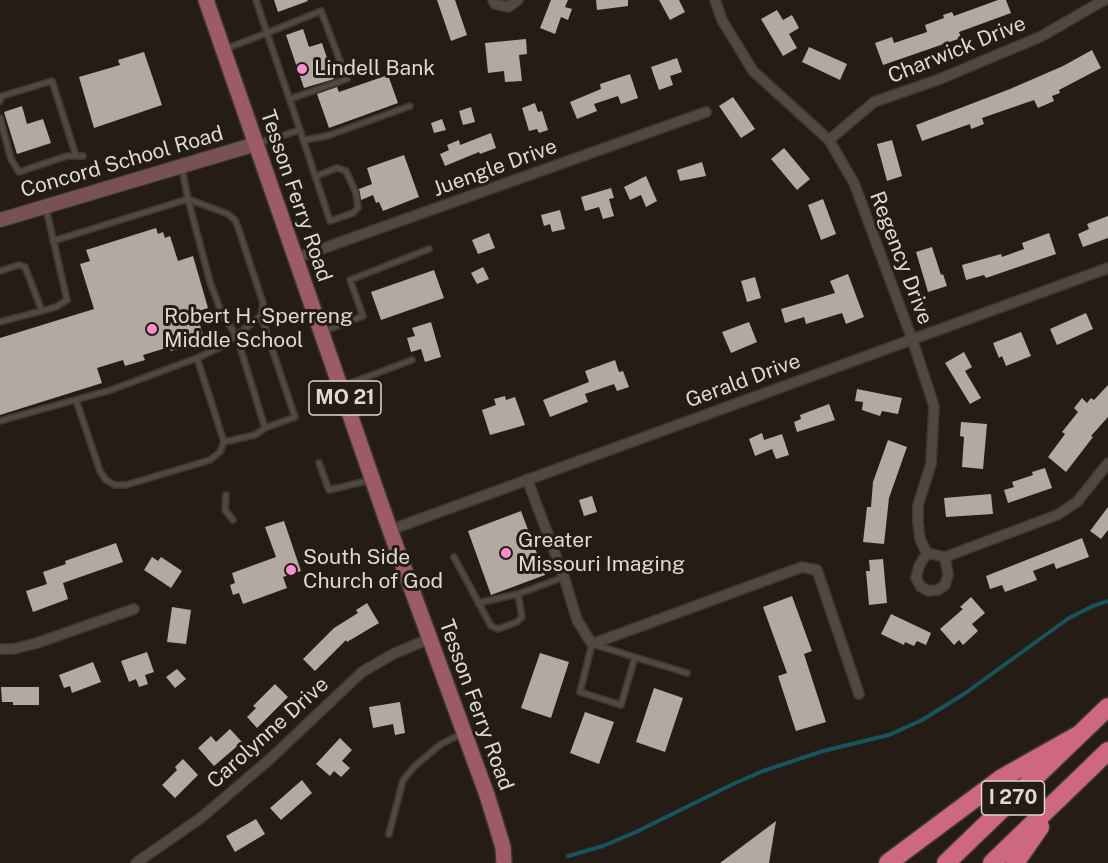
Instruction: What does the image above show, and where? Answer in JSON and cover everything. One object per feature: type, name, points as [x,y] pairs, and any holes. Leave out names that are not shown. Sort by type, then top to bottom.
[{"type":"highway","name":"I 270","points":[[946,863],[1108,707]]},
{"type":"highway","points":[[888,863],[1002,778],[1080,734]]},
{"type":"highway","name":"I 270","points":[[992,863],[1108,751]]},
{"type":"highway","points":[[1015,863],[1066,792]]},
{"type":"main road","name":"Tesson Ferry Road","points":[[206,0],[390,530],[487,795],[504,855],[514,863]]},
{"type":"street","points":[[493,0],[495,4],[508,7],[518,0]]},
{"type":"street","name":"Regency Drive","points":[[715,0],[722,20],[753,71],[829,140],[854,183],[912,339],[934,406],[931,464],[918,505],[920,539],[927,553]]},
{"type":"street","name":"Charwick Drive","points":[[829,140],[874,102],[940,79],[1042,36],[1104,0]]},
{"type":"street","name":"Juengle Drive","points":[[296,258],[706,112]]},
{"type":"street","name":"Concord School Road","points":[[0,220],[182,168],[256,144]]},
{"type":"street","name":"Gerald Drive","points":[[390,530],[1108,268]]},
{"type":"street","points":[[945,557],[948,575],[945,585],[938,590],[929,591],[921,587],[916,578],[919,566],[927,553],[945,557],[1057,515],[1077,502],[1108,463]]},
{"type":"street","points":[[527,479],[564,577],[577,620],[592,644],[802,567],[817,570],[859,694]]},
{"type":"street","points":[[0,649],[13,649],[36,643],[134,609]]},
{"type":"street","name":"Carolynne Drive","points":[[136,863],[210,810],[270,759],[362,672],[393,654],[429,639]]},
{"type":"lane","points":[[256,0],[330,221],[353,213],[358,208],[356,193],[346,171],[337,168],[316,176]]},
{"type":"lane","points":[[223,50],[321,11],[347,79],[290,99]]},
{"type":"lane","points":[[0,101],[2,96],[52,81],[76,156]]},
{"type":"lane","points":[[304,140],[327,136],[410,106]]},
{"type":"lane","points":[[0,118],[11,159],[19,172],[67,156],[82,156]]},
{"type":"lane","points":[[256,144],[300,130]]},
{"type":"lane","points":[[182,168],[210,282],[222,314],[237,337],[266,428]]},
{"type":"lane","points":[[53,241],[188,199],[228,214],[234,220],[240,230],[262,303],[261,316],[295,417],[266,428],[255,435],[224,442]]},
{"type":"lane","points":[[0,322],[56,307],[67,300],[46,206]]},
{"type":"lane","points":[[322,332],[363,316],[350,280],[429,249]]},
{"type":"lane","points":[[0,271],[19,264],[25,267],[42,311]]},
{"type":"lane","points":[[0,421],[111,390],[197,358],[237,337],[261,316]]},
{"type":"lane","points":[[76,400],[100,471],[106,480],[115,485],[126,485],[210,460],[220,452],[224,442],[197,358]]},
{"type":"lane","points":[[341,387],[412,360]]},
{"type":"lane","points":[[319,463],[329,490],[373,479]]},
{"type":"lane","points":[[226,495],[225,510],[233,520]]},
{"type":"lane","points":[[454,557],[491,626],[498,628],[517,622],[522,617],[518,594]]},
{"type":"lane","points":[[478,603],[518,594],[564,577]]},
{"type":"lane","points":[[635,657],[621,705],[580,692],[592,644],[635,657],[687,673]]},
{"type":"lane","points":[[389,834],[403,780],[415,766],[441,744],[463,733]]},
{"type":"building","points":[[274,0],[307,0],[308,1],[278,12]]},
{"type":"building","points":[[437,0],[455,0],[467,35],[451,41]]},
{"type":"building","points":[[551,0],[568,0],[565,7],[572,9],[568,20],[561,17],[555,34],[540,28]]},
{"type":"building","points":[[596,0],[628,0],[628,6],[597,10]]},
{"type":"building","points":[[659,0],[679,0],[685,12],[670,20]]},
{"type":"building","points":[[998,0],[1006,0],[1011,13],[959,32],[961,38],[883,65],[875,43],[892,37],[894,43],[927,32],[925,25],[944,18],[943,15],[952,12],[954,16]]},
{"type":"building","points":[[777,10],[783,20],[792,15],[799,28],[789,34],[797,48],[783,56],[761,19]]},
{"type":"building","points":[[303,29],[309,47],[322,43],[334,79],[304,88],[286,35]]},
{"type":"building","points":[[526,39],[527,54],[519,55],[522,81],[505,82],[504,71],[488,73],[485,43]]},
{"type":"building","points":[[809,47],[847,64],[840,80],[802,62]]},
{"type":"building","points":[[1092,50],[1101,68],[1059,90],[1060,93],[1052,96],[1054,101],[1038,108],[1034,100],[982,118],[984,124],[971,129],[970,124],[922,141],[916,125],[1010,89],[1063,66]]},
{"type":"building","points":[[144,52],[162,105],[94,128],[79,77],[120,65],[118,60]]},
{"type":"building","points":[[677,58],[682,72],[670,76],[673,85],[659,90],[651,67]]},
{"type":"building","points":[[630,74],[638,98],[621,104],[618,96],[594,104],[597,111],[577,119],[570,102],[601,89],[600,84]]},
{"type":"building","points":[[388,75],[398,103],[329,128],[317,94],[337,87],[339,92]]},
{"type":"building","points":[[733,97],[755,129],[741,138],[719,106]]},
{"type":"building","points":[[535,103],[538,112],[542,111],[548,130],[539,133],[537,129],[529,131],[522,108]]},
{"type":"building","points":[[22,106],[27,124],[43,119],[51,143],[17,154],[4,112]]},
{"type":"building","points":[[471,107],[475,122],[463,125],[459,111]]},
{"type":"building","points":[[442,119],[446,130],[434,133],[431,123]]},
{"type":"building","points":[[491,133],[496,148],[480,154],[479,152],[445,166],[440,154],[449,150],[447,145],[459,140],[460,145]]},
{"type":"building","points":[[892,140],[902,176],[887,181],[877,144]]},
{"type":"building","points":[[784,148],[810,179],[797,190],[771,159]]},
{"type":"building","points":[[404,155],[419,197],[383,211],[373,195],[361,200],[359,189],[372,184],[367,168]]},
{"type":"building","points":[[702,162],[706,176],[680,181],[677,170]]},
{"type":"building","points":[[646,176],[657,201],[646,207],[641,195],[630,200],[624,187]]},
{"type":"building","points":[[611,188],[614,198],[609,199],[614,216],[603,219],[599,207],[585,211],[581,197]]},
{"type":"building","points":[[823,199],[836,234],[821,240],[808,205]]},
{"type":"building","points":[[560,210],[565,229],[552,232],[550,224],[544,226],[541,215]]},
{"type":"building","points":[[1108,216],[1108,238],[1083,247],[1078,234],[1089,229],[1087,224]]},
{"type":"building","name":"Robert H. Sperreng Middle School","points":[[156,228],[158,234],[163,232],[165,238],[170,236],[178,261],[193,256],[208,308],[196,312],[203,335],[187,340],[189,346],[171,351],[169,347],[143,355],[145,360],[125,366],[123,360],[97,368],[102,383],[0,415],[0,338],[94,309],[80,264],[90,261],[86,250]]},
{"type":"building","points":[[489,233],[495,248],[478,254],[472,240]]},
{"type":"building","points":[[1049,233],[1056,254],[986,278],[984,275],[966,280],[962,265],[1001,254],[1002,257],[1024,249],[1022,243]]},
{"type":"building","points":[[932,247],[947,286],[928,292],[916,252]]},
{"type":"building","points":[[483,267],[489,279],[477,284],[471,273]]},
{"type":"building","points":[[434,270],[444,298],[381,320],[371,292]]},
{"type":"building","points":[[848,274],[864,317],[846,324],[842,313],[806,324],[804,317],[785,323],[781,309],[835,293],[830,281]]},
{"type":"building","points":[[755,277],[761,298],[747,302],[741,281]]},
{"type":"building","points":[[1086,313],[1093,329],[1057,345],[1050,329]]},
{"type":"building","points":[[431,322],[441,357],[425,362],[421,349],[411,352],[407,338],[415,336],[412,328]]},
{"type":"building","points":[[749,322],[757,342],[731,353],[722,332]]},
{"type":"building","points":[[1021,332],[1031,356],[1006,366],[1002,356],[999,358],[993,343]]},
{"type":"building","points":[[964,352],[972,367],[965,371],[981,398],[970,404],[945,363]]},
{"type":"building","points":[[615,360],[619,372],[623,371],[629,387],[617,391],[614,384],[585,394],[588,402],[550,417],[543,400],[589,382],[585,371]]},
{"type":"building","points":[[1108,385],[1108,417],[1091,436],[1093,437],[1066,472],[1048,457],[1065,434],[1062,432],[1078,412],[1074,408],[1082,398],[1087,403],[1091,398],[1094,400]]},
{"type":"building","points":[[857,389],[902,398],[898,414],[882,411],[880,416],[862,410],[863,402],[855,401]]},
{"type":"building","points":[[505,396],[506,400],[515,397],[525,425],[490,435],[482,410],[496,405],[494,399]]},
{"type":"building","points":[[829,404],[835,420],[797,432],[794,422],[801,419],[800,415]]},
{"type":"building","points":[[961,422],[987,424],[983,469],[962,467],[964,437],[960,436]]},
{"type":"building","points":[[762,433],[764,440],[782,434],[789,455],[776,459],[772,449],[755,456],[749,439]]},
{"type":"building","points":[[888,440],[907,447],[889,498],[884,544],[863,542],[867,507],[871,507],[873,482]]},
{"type":"building","points":[[1045,468],[1052,488],[1008,503],[1004,490],[1014,487],[1012,482]]},
{"type":"building","points":[[991,494],[993,514],[946,517],[944,498]]},
{"type":"building","points":[[592,496],[597,512],[584,516],[579,500]]},
{"type":"building","points":[[1108,507],[1108,530],[1101,539],[1090,531]]},
{"type":"building","name":"Greater Missouri Imaging","points":[[521,511],[545,575],[491,595],[468,531]]},
{"type":"building","points":[[284,521],[301,571],[283,577],[287,588],[243,604],[239,593],[233,595],[230,585],[235,583],[232,573],[276,557],[265,527]]},
{"type":"building","points":[[1082,538],[1089,557],[1056,569],[1054,563],[1033,571],[1037,580],[1005,592],[1002,585],[990,589],[986,576]]},
{"type":"building","points":[[116,543],[123,562],[63,583],[68,599],[33,612],[26,591],[47,584],[43,572],[66,564],[65,561]]},
{"type":"building","points":[[152,557],[158,561],[161,557],[182,571],[171,588],[144,570]]},
{"type":"building","points":[[883,559],[887,603],[869,605],[866,571],[870,571],[869,560]]},
{"type":"building","points":[[792,596],[812,651],[804,654],[826,722],[796,731],[778,676],[787,673],[763,607]]},
{"type":"building","points":[[971,597],[985,613],[972,624],[978,631],[963,645],[959,640],[954,645],[940,629],[963,609],[960,607]]},
{"type":"building","points":[[367,603],[379,623],[347,642],[346,640],[315,671],[303,659],[334,628],[358,613],[356,610]]},
{"type":"building","points":[[172,607],[191,610],[186,644],[167,642]]},
{"type":"building","points":[[891,614],[931,633],[926,645],[917,641],[914,646],[905,642],[904,645],[881,634]]},
{"type":"building","points":[[147,652],[154,672],[145,675],[148,684],[139,687],[136,679],[129,682],[121,661]]},
{"type":"building","points":[[540,653],[569,662],[551,718],[521,708]]},
{"type":"building","points":[[93,662],[101,682],[72,693],[70,686],[64,688],[59,675]]},
{"type":"building","points":[[177,669],[186,679],[175,688],[166,677]]},
{"type":"building","points":[[275,684],[288,697],[257,728],[247,717],[256,708],[253,706]]},
{"type":"building","points":[[1,687],[39,687],[39,705],[13,705],[13,702],[2,702]]},
{"type":"building","points":[[654,688],[683,698],[665,752],[636,742]]},
{"type":"building","points":[[400,702],[405,733],[395,735],[393,724],[373,728],[369,707]]},
{"type":"building","points":[[585,712],[614,722],[599,764],[570,753]]},
{"type":"building","points":[[230,729],[242,742],[214,766],[198,748],[211,736],[216,742]]},
{"type":"building","points":[[340,738],[352,750],[342,761],[350,768],[341,777],[334,771],[330,776],[316,764]]},
{"type":"building","points":[[183,759],[198,775],[175,798],[162,785],[177,770],[175,767]]},
{"type":"building","points":[[302,780],[312,793],[281,820],[270,808]]},
{"type":"building","points":[[256,819],[265,834],[235,852],[226,836]]},
{"type":"building","points":[[776,821],[769,863],[720,863]]},
{"type":"waterway","points":[[568,856],[603,846],[636,832],[763,771],[823,751],[889,735],[922,720],[964,694],[1069,618],[1108,601]]},
{"type":"place","name":"Lindell Bank","points":[[302,69]]},
{"type":"place","name":"Robert H. Sperreng Middle School","points":[[152,329]]},
{"type":"place","name":"Greater Missouri Imaging","points":[[506,553]]},
{"type":"place","name":"South Side Church of God","points":[[291,570]]}]
